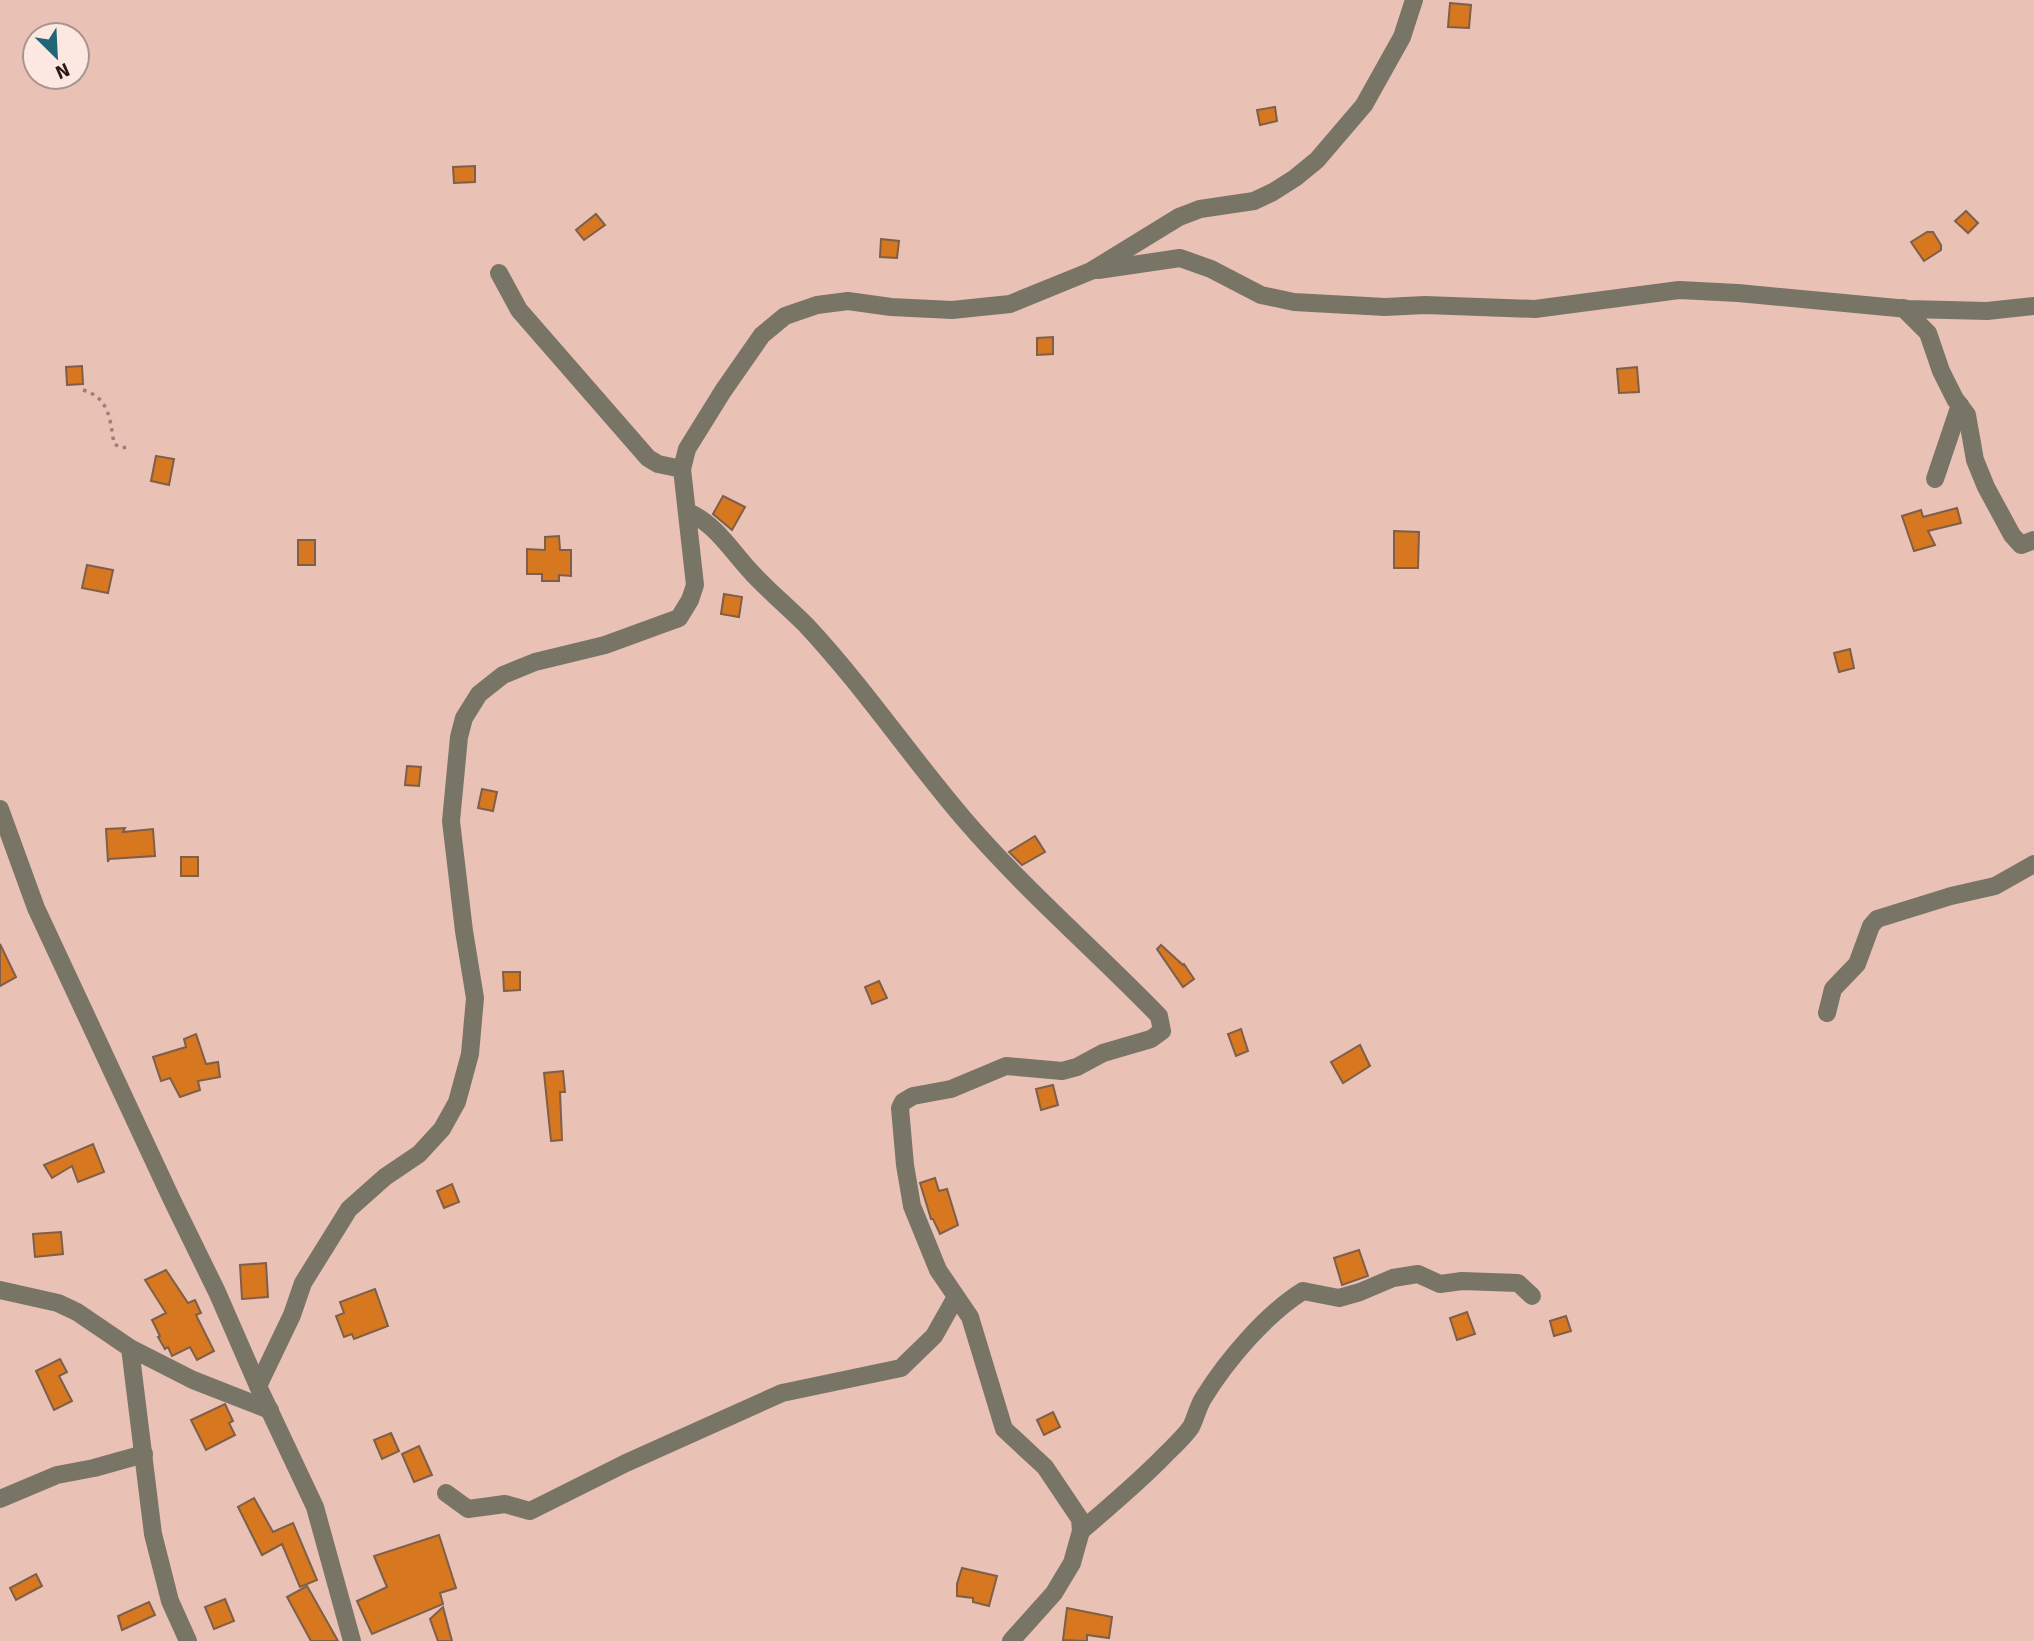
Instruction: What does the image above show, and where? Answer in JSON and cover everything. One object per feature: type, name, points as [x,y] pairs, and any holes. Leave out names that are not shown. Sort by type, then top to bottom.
[{"type":"street","points":[[258,1386],[292,1315],[303,1283],[349,1209],[385,1177],[419,1154],[442,1129],[457,1102],[470,1054],[475,998],[451,821],[459,737],[464,718],[479,694],[503,675],[535,662],[605,645],[679,618],[695,585],[682,470],[687,449],[762,335],[785,316],[817,305],[848,301],[891,307],[952,310],[1010,304],[1091,271],[1179,217],[1200,209],[1254,201],[1296,178],[1317,160],[1364,106],[1402,37],[1414,0]]},
{"type":"street","points":[[1091,271],[1180,258],[1211,269],[1261,295],[1294,302],[1385,307],[1425,304],[1535,309],[1679,290],[1903,308],[1987,311],[2034,306]]},
{"type":"street","points":[[499,273],[519,310],[648,458],[658,464],[682,470]]},
{"type":"street","points":[[1903,308],[1928,333],[1941,371],[1967,415],[1975,460],[1986,487],[2012,535],[2021,545],[2034,540]]},
{"type":"street","points":[[1935,479],[1959,405]]},
{"type":"street","points":[[688,512],[701,517],[713,528],[753,574],[807,626],[963,818],[1015,877],[1110,965],[1159,1016],[1162,1025],[1162,1031],[1151,1039],[1103,1053],[1077,1067],[1062,1071],[1006,1066],[951,1089],[912,1096],[903,1102],[900,1108],[899,1123],[912,1206],[938,1270],[970,1317],[1004,1429],[1045,1466],[1077,1512],[1081,1531],[1072,1563],[1054,1593],[1011,1641]]},
{"type":"street","points":[[0,809],[36,908],[315,1507],[352,1641]]},
{"type":"street","points":[[1827,1013],[1833,989],[1857,964],[1871,926],[1877,919],[1951,896],[1995,886],[2034,864]]},
{"type":"street","points":[[1081,1531],[1143,1478],[1174,1446],[1190,1427],[1210,1388],[1246,1343],[1303,1292],[1339,1298],[1393,1278],[1418,1273],[1440,1284],[1462,1281],[1518,1283],[1532,1296]]},
{"type":"street","points":[[0,1290],[58,1303],[77,1312],[130,1348],[193,1380],[270,1410]]},
{"type":"street","points":[[446,1493],[468,1508],[505,1504],[530,1511],[626,1463],[782,1393],[901,1368],[934,1336],[956,1297]]},
{"type":"street","points":[[130,1348],[153,1534],[170,1601],[188,1641]]},
{"type":"street","points":[[0,1499],[57,1475],[144,1454]]},
{"type":"path","points":[[83,390],[104,402],[114,444],[122,449],[128,447]]},
{"type":"building","points":[[1450,3],[1471,5],[1469,28],[1448,27]]},
{"type":"building","points":[[1275,107],[1277,121],[1260,125],[1257,110]]},
{"type":"building","points":[[475,166],[475,182],[454,183],[453,167]]},
{"type":"building","points":[[1966,211],[1978,223],[1968,233],[1955,221]]},
{"type":"building","points":[[596,214],[605,225],[584,240],[576,230]]},
{"type":"building","points":[[1927,232],[1933,232],[1941,250],[1924,261],[1911,242]]},
{"type":"building","points":[[881,239],[899,241],[897,258],[880,257]]},
{"type":"building","points":[[1053,337],[1053,354],[1037,355],[1037,338]]},
{"type":"building","points":[[82,366],[83,384],[67,385],[66,367]]},
{"type":"building","points":[[1637,367],[1639,392],[1619,393],[1617,369]]},
{"type":"building","points":[[156,456],[174,459],[169,485],[151,481]]},
{"type":"building","points":[[723,496],[745,507],[732,530],[713,514]]},
{"type":"building","points":[[1957,508],[1961,523],[1928,531],[1935,545],[1914,551],[1902,516],[1921,510],[1923,517]]},
{"type":"building","points":[[1394,531],[1419,532],[1418,568],[1394,568]]},
{"type":"building","points":[[559,536],[560,550],[571,550],[571,576],[559,575],[559,581],[542,581],[542,574],[527,574],[527,549],[545,550],[545,537]]},
{"type":"building","points":[[298,540],[315,540],[315,565],[298,565]]},
{"type":"building","points":[[87,565],[113,570],[108,593],[82,588]]},
{"type":"building","points":[[724,594],[742,597],[739,617],[721,614]]},
{"type":"building","points":[[1850,649],[1854,668],[1839,672],[1834,653]]},
{"type":"building","points":[[407,766],[421,767],[419,786],[405,785]]},
{"type":"building","points":[[482,789],[497,792],[493,811],[478,808]]},
{"type":"building","points":[[125,828],[123,832],[153,829],[155,856],[109,859],[108,862],[106,829]]},
{"type":"building","points":[[1035,836],[1045,852],[1022,865],[1009,852]]},
{"type":"building","points":[[181,857],[198,857],[198,876],[181,876]]},
{"type":"building","points":[[0,944],[16,977],[0,986]]},
{"type":"building","points":[[1161,945],[1184,964],[1194,979],[1183,987],[1157,949]]},
{"type":"building","points":[[503,972],[520,972],[520,990],[504,991]]},
{"type":"building","points":[[879,981],[887,998],[872,1004],[865,987]]},
{"type":"building","points":[[1241,1029],[1248,1051],[1236,1056],[1228,1034]]},
{"type":"building","points":[[196,1034],[206,1064],[218,1062],[220,1077],[198,1081],[200,1090],[180,1097],[170,1078],[161,1081],[153,1057],[186,1047],[184,1039]]},
{"type":"building","points":[[1360,1045],[1370,1066],[1343,1083],[1331,1062]]},
{"type":"building","points":[[563,1071],[565,1092],[560,1092],[562,1140],[551,1141],[544,1073]]},
{"type":"building","points":[[1053,1085],[1058,1105],[1041,1110],[1036,1089]]},
{"type":"building","points":[[93,1144],[104,1172],[78,1182],[72,1166],[52,1178],[44,1165]]},
{"type":"building","points":[[935,1178],[939,1191],[947,1189],[958,1225],[940,1234],[931,1219],[920,1183]]},
{"type":"building","points":[[452,1184],[459,1202],[444,1208],[437,1191]]},
{"type":"building","points":[[61,1232],[63,1254],[35,1257],[33,1234]]},
{"type":"building","points":[[1359,1250],[1368,1276],[1342,1285],[1334,1258]]},
{"type":"building","points":[[266,1263],[268,1297],[242,1299],[240,1265]]},
{"type":"building","points":[[166,1270],[188,1303],[195,1300],[201,1313],[196,1315],[214,1351],[197,1360],[190,1347],[172,1356],[168,1347],[165,1349],[158,1337],[160,1336],[152,1320],[166,1313],[145,1280]]},
{"type":"building","points":[[375,1289],[388,1326],[354,1339],[352,1334],[344,1337],[336,1316],[344,1313],[340,1302]]},
{"type":"building","points":[[1467,1312],[1475,1334],[1457,1340],[1450,1318]]},
{"type":"building","points":[[1566,1316],[1571,1331],[1554,1336],[1550,1321]]},
{"type":"building","points":[[60,1359],[67,1372],[59,1376],[72,1401],[54,1410],[36,1371]]},
{"type":"building","points":[[225,1404],[233,1421],[229,1423],[235,1435],[206,1450],[191,1420]]},
{"type":"building","points":[[1053,1412],[1060,1427],[1044,1435],[1037,1420]]},
{"type":"building","points":[[391,1433],[399,1451],[382,1459],[374,1440]]},
{"type":"building","points":[[419,1446],[432,1475],[414,1482],[402,1454]]},
{"type":"building","points":[[254,1498],[273,1532],[293,1523],[317,1580],[300,1587],[282,1544],[262,1555],[238,1507]]},
{"type":"building","points":[[439,1535],[456,1588],[440,1593],[443,1604],[372,1634],[357,1601],[387,1587],[374,1556]]},
{"type":"building","points":[[962,1568],[997,1576],[989,1606],[973,1602],[973,1598],[957,1596],[957,1584]]},
{"type":"building","points":[[36,1574],[42,1586],[16,1600],[10,1588]]},
{"type":"building","points":[[307,1586],[338,1641],[311,1641],[287,1597]]},
{"type":"building","points":[[225,1599],[234,1621],[214,1629],[205,1607]]},
{"type":"building","points":[[149,1602],[155,1615],[122,1630],[118,1616]]},
{"type":"building","points":[[443,1607],[452,1641],[438,1641],[430,1619]]},
{"type":"building","points":[[1067,1608],[1112,1617],[1109,1638],[1087,1635],[1087,1641],[1063,1640]]}]
